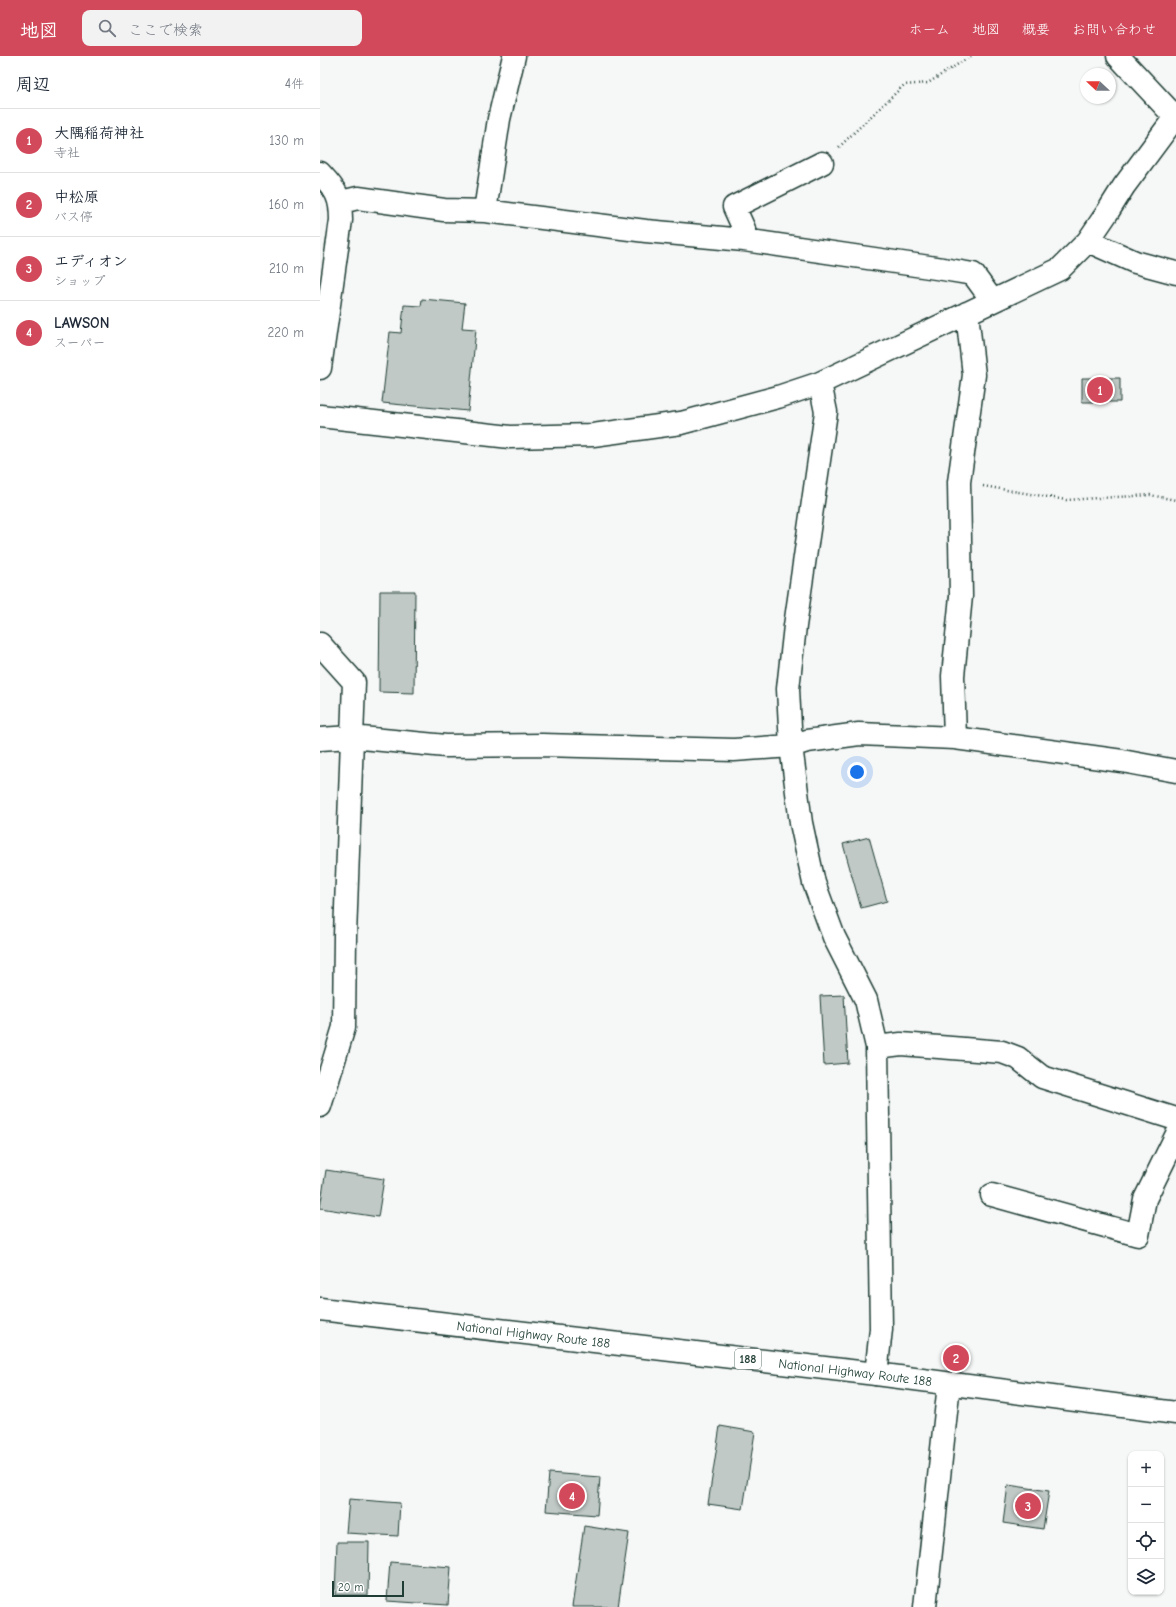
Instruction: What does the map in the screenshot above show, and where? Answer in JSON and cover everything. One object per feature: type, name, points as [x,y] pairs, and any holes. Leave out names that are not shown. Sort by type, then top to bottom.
[{"type":"main road","points":[[485,212],[500,119],[514,56]]},
{"type":"main road","points":[[320,416],[510,437],[593,435],[681,423],[778,397],[820,383],[1060,269],[1088,241],[1124,186],[1175,116],[1118,56]]},
{"type":"main road","points":[[744,240],[744,229],[734,207],[822,163]]},
{"type":"main road","points":[[320,173],[334,187],[341,202],[341,220],[325,299],[320,368]]},
{"type":"main road","points":[[341,202],[358,198],[444,210],[485,212],[646,231],[744,240],[973,274],[992,300]]},
{"type":"main road","points":[[1088,241],[1135,262],[1176,273]]},
{"type":"main road","points":[[955,738],[953,676],[961,596],[958,482],[974,375],[967,313]]},
{"type":"main road","points":[[820,383],[826,412],[795,626],[789,681],[791,746],[801,823],[814,883],[834,937],[866,1000],[877,1047],[881,1329],[876,1374]]},
{"type":"main road","points":[[320,644],[354,682],[345,936],[344,1027],[320,1106]]},
{"type":"main road","points":[[320,739],[351,736],[446,746],[542,745],[734,750],[791,746],[807,741],[859,734],[955,738],[1176,771]]},
{"type":"main road","points":[[877,1047],[901,1044],[1002,1052],[1018,1058],[1042,1077],[1176,1119]]},
{"type":"main road","points":[[992,1196],[1138,1235],[1145,1199],[1176,1136]]},
{"type":"main road","name":"National Highway Route 188","points":[[320,1309],[876,1374],[1176,1413]]},
{"type":"main road","points":[[925,1607],[949,1384]]},
{"type":"path","points":[[822,163],[904,85],[928,83],[971,56]]},
{"type":"path","points":[[958,482],[1066,500],[1150,495],[1176,500]]},
{"type":"building","points":[[422,299],[465,303],[462,328],[476,329],[468,411],[382,403],[390,332],[401,333],[404,305],[421,306]]},
{"type":"building","points":[[1082,378],[1120,378],[1120,402],[1082,402]]},
{"type":"building","points":[[380,591],[415,591],[414,693],[379,692]]},
{"type":"building","points":[[869,837],[887,901],[861,908],[843,844]]},
{"type":"building","points":[[844,995],[848,1063],[824,1065],[820,996]]},
{"type":"building","points":[[326,1170],[384,1179],[378,1217],[320,1208]]},
{"type":"building","points":[[720,1426],[755,1432],[743,1509],[708,1504]]},
{"type":"building","points":[[549,1473],[600,1477],[597,1515],[546,1511]]},
{"type":"building","points":[[1008,1485],[1049,1491],[1043,1529],[1003,1523]]},
{"type":"building","points":[[349,1499],[400,1503],[398,1536],[346,1533]]},
{"type":"building","points":[[584,1526],[629,1533],[618,1607],[572,1607]]},
{"type":"building","points":[[337,1542],[369,1542],[368,1595],[335,1595]]},
{"type":"building","points":[[390,1562],[451,1567],[448,1605],[387,1601]]},
{"type":"place","name":"大隅稲荷神社","points":[[1100,390]]},
{"type":"place","name":"中松原","points":[[956,1358]]},
{"type":"place","name":"LAWSON","points":[[572,1496]]},
{"type":"place","name":"エディオン","points":[[1028,1506]]}]
